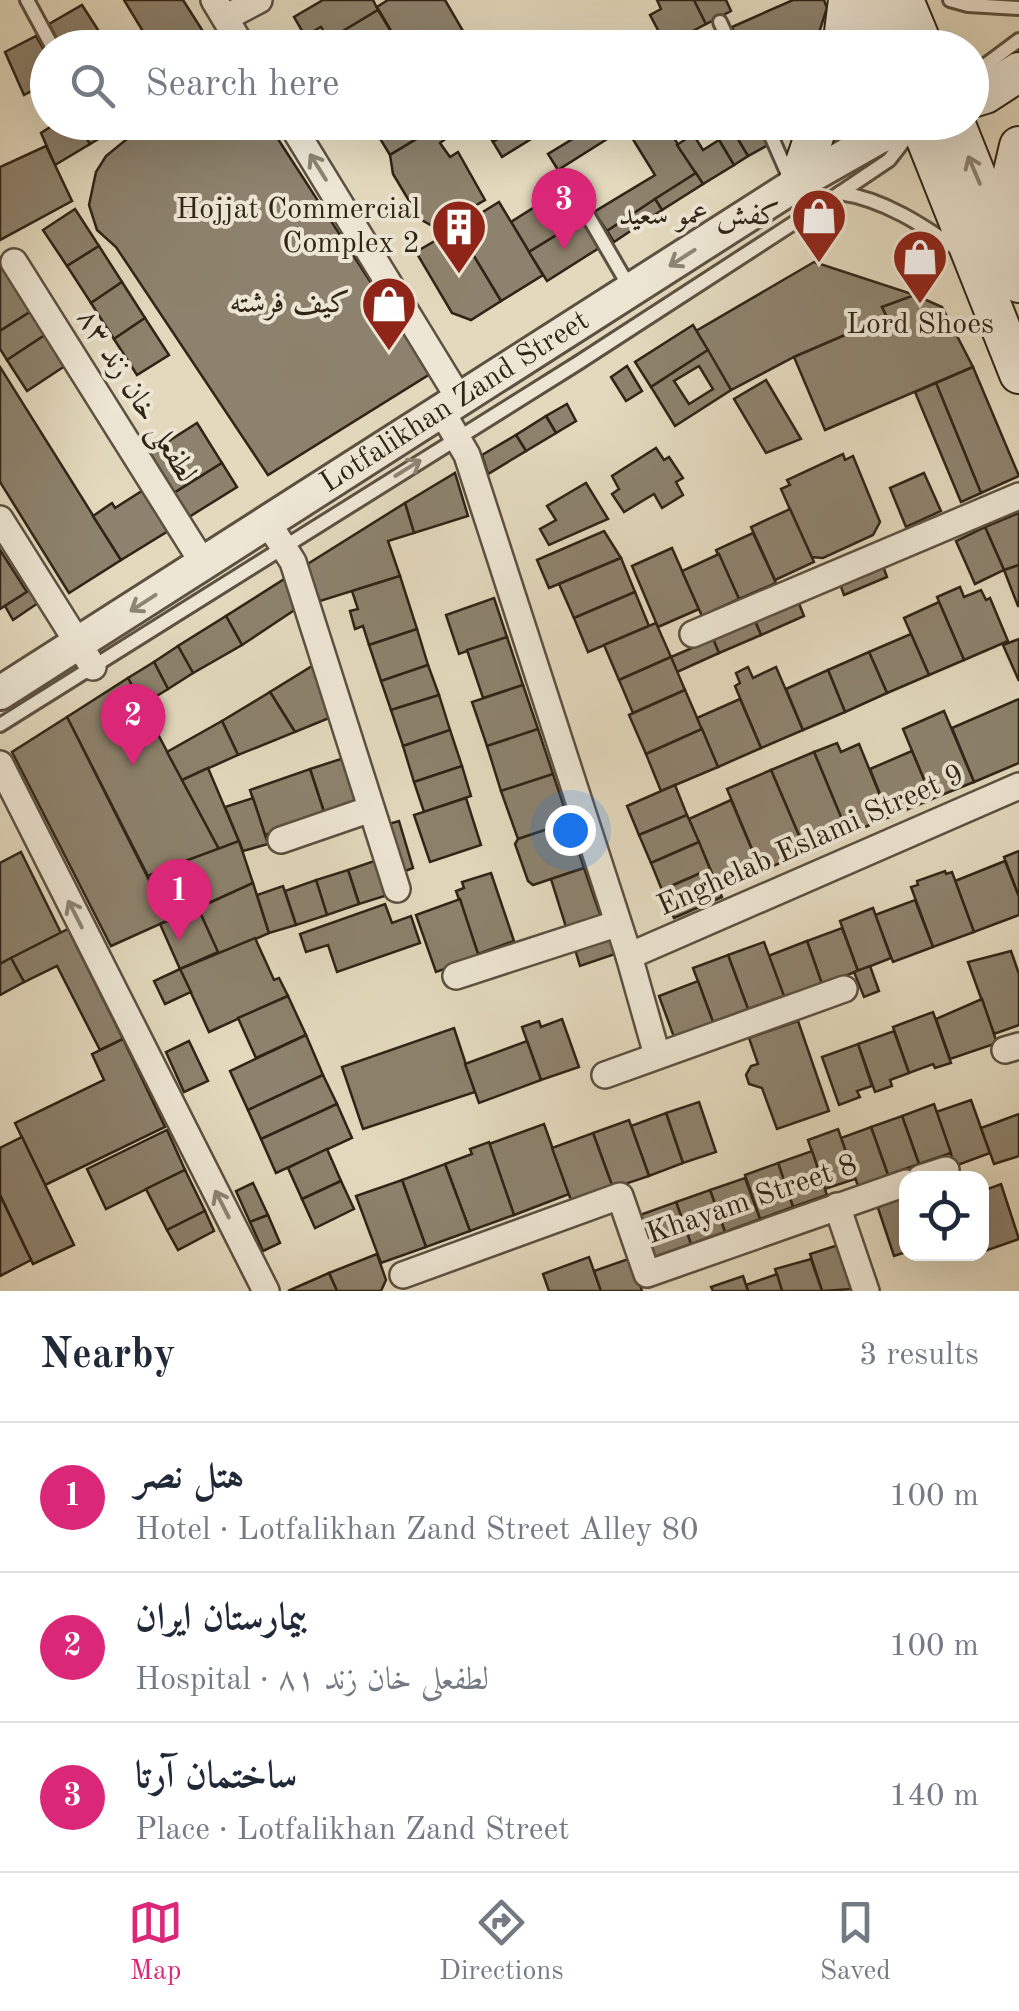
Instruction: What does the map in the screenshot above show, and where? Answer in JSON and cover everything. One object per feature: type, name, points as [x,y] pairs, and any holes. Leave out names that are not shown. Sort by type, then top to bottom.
[{"type":"main road","points":[[844,30],[848,0]]},
{"type":"main road","points":[[872,0],[883,30]]},
{"type":"main road","points":[[904,0],[916,30]]},
{"type":"main road","points":[[989,92],[1019,72]]},
{"type":"main road","points":[[795,184],[812,140]]},
{"type":"main road","points":[[929,140],[1003,273]]},
{"type":"main road","points":[[961,140],[1003,273],[1019,374]]},
{"type":"main road","points":[[1003,273],[1012,176],[1019,146]]},
{"type":"street","points":[[220,9],[260,0]]},
{"type":"street","points":[[292,140],[453,416],[629,956],[657,1055]]},
{"type":"street","name":"Lotfalikhan Zand Street","points":[[0,693],[86,656],[204,563],[276,535],[631,290],[795,184],[874,140]]},
{"type":"street","name":"لطفعلی خان زند ۸۳","points":[[14,262],[204,563]]},
{"type":"street","points":[[693,634],[1019,496]]},
{"type":"street","points":[[0,519],[86,656]]},
{"type":"street","points":[[276,535],[293,562],[397,889]]},
{"type":"street","points":[[0,764],[266,1291]]},
{"type":"street","name":"Enghelab Eslami Street 9","points":[[629,956],[1019,786]]},
{"type":"street","points":[[282,840],[372,808]]},
{"type":"street","points":[[456,976],[616,924]]},
{"type":"street","points":[[605,1074],[844,989]]},
{"type":"street","name":"Khayam Street 8","points":[[398,1283],[620,1196],[647,1274],[899,1185]]},
{"type":"street","points":[[836,1206],[866,1291]]},
{"type":"lane","points":[[26,0],[43,30]]},
{"type":"lane","points":[[950,0],[1019,8]]},
{"type":"lane","points":[[720,22],[724,30]]},
{"type":"lane","points":[[989,62],[1019,40]]},
{"type":"lane","points":[[774,140],[795,184]]},
{"type":"lane","points":[[453,416],[578,363],[889,160],[905,140]]},
{"type":"lane","points":[[573,190],[631,290]]},
{"type":"lane","points":[[840,193],[869,199],[890,209],[1003,273]]},
{"type":"lane","points":[[0,725],[86,656],[276,535]]},
{"type":"building","points":[[124,0],[183,0],[202,30],[142,30]]},
{"type":"building","points":[[323,0],[373,0],[378,10],[345,30],[321,27],[302,30],[294,17]]},
{"type":"building","points":[[388,0],[445,0],[462,30],[390,30],[377,7]]},
{"type":"building","points":[[657,0],[694,0],[706,24],[695,30],[658,30],[650,15],[661,9]]},
{"type":"building","points":[[694,0],[726,0],[731,11],[706,24]]},
{"type":"building","points":[[793,0],[824,0],[827,8],[820,30],[732,27]]},
{"type":"building","points":[[82,5],[98,30],[52,30],[49,24]]},
{"type":"building","points":[[378,10],[390,30],[345,30]]},
{"type":"building","points":[[30,39],[30,92],[24,95],[5,52]]},
{"type":"building","points":[[44,140],[88,140],[90,144],[55,165]]},
{"type":"building","points":[[126,140],[279,140],[430,374],[268,475],[116,247],[97,230],[89,205],[96,172],[106,156]]},
{"type":"building","points":[[381,140],[415,140],[390,155]]},
{"type":"building","points":[[415,140],[444,140],[440,143],[450,157],[458,152],[485,200],[436,228],[420,219],[393,174],[390,155]]},
{"type":"building","points":[[496,140],[529,140],[502,157],[493,142]]},
{"type":"building","points":[[571,140],[606,140],[558,170],[548,154]]},
{"type":"building","points":[[633,140],[675,140],[696,173],[607,231],[594,212],[655,175]]},
{"type":"building","points":[[684,140],[697,140],[703,150],[719,140],[734,165],[703,184],[677,145]]},
{"type":"building","points":[[719,140],[738,140],[748,156],[734,165]]},
{"type":"building","points":[[738,140],[768,140],[770,144],[748,156]]},
{"type":"building","points":[[46,146],[72,201],[0,240],[0,167]]},
{"type":"building","points":[[696,173],[703,184],[662,210],[655,199]]},
{"type":"building","points":[[557,181],[581,220],[529,252],[511,222],[544,201],[539,193]]},
{"type":"building","points":[[655,199],[662,210],[614,242],[607,231]]},
{"type":"building","points":[[499,202],[543,275],[501,301],[457,228]]},
{"type":"building","points":[[75,209],[99,246],[67,266],[43,230]]},
{"type":"building","points":[[581,220],[599,248],[547,281],[529,252]]},
{"type":"building","name":"Hojjat Commercial Complex 2","points":[[457,228],[501,301],[471,320],[452,313],[416,252]]},
{"type":"building","points":[[99,246],[122,282],[91,303],[67,266]]},
{"type":"building","points":[[0,258],[33,310],[0,331]]},
{"type":"building","points":[[814,262],[915,295],[882,307],[887,317],[794,357],[731,390],[696,331]]},
{"type":"building","points":[[122,282],[145,318],[114,339],[91,303]]},
{"type":"building","points":[[915,295],[942,307],[973,367],[825,430],[794,357],[887,317],[882,307]]},
{"type":"building","points":[[33,310],[48,333],[7,360],[0,349],[0,331]]},
{"type":"building","points":[[145,318],[169,355],[137,375],[114,339]]},
{"type":"building","points":[[693,325],[708,350],[651,387],[635,362]]},
{"type":"building","points":[[48,333],[68,364],[27,391],[7,360]]},
{"type":"building","points":[[708,350],[731,390],[675,426],[651,387]],"holes":[[[699,366],[713,389],[689,404],[674,381]]]},
{"type":"building","points":[[627,366],[642,391],[626,401],[611,377]]},
{"type":"building","points":[[0,367],[121,560],[69,593],[0,482]]},
{"type":"building","points":[[973,367],[1019,476],[981,493],[936,383]]},
{"type":"building","points":[[766,380],[801,439],[766,453],[734,399]]},
{"type":"building","points":[[936,383],[981,493],[961,502],[915,392]]},
{"type":"building","points":[[567,404],[576,421],[556,433],[546,416]]},
{"type":"building","points":[[546,416],[556,433],[526,451],[516,435]]},
{"type":"building","points":[[197,423],[222,463],[174,493],[150,453]]},
{"type":"building","points":[[516,435],[526,451],[488,474],[482,455]]},
{"type":"building","points":[[656,448],[664,460],[669,457],[683,478],[676,482],[683,495],[662,508],[654,494],[624,512],[612,494],[619,489],[612,476]]},
{"type":"building","points":[[843,454],[845,460],[853,456],[880,522],[873,535],[823,558],[811,557],[781,489],[790,485],[787,480]]},
{"type":"building","points":[[222,463],[237,487],[189,517],[174,493]]},
{"type":"building","points":[[455,473],[468,516],[414,533],[405,503]]},
{"type":"building","points":[[924,473],[941,511],[906,527],[890,488]]},
{"type":"building","points":[[586,483],[608,519],[549,545],[540,529],[556,520],[547,506]]},
{"type":"building","points":[[148,487],[173,528],[121,560],[93,516],[112,503],[115,508]]},
{"type":"building","points":[[405,503],[414,533],[388,541],[400,576],[320,601],[306,565]]},
{"type":"building","points":[[790,509],[814,562],[775,580],[751,527]]},
{"type":"building","points":[[1019,513],[1019,565],[1004,570],[985,527]]},
{"type":"building","points":[[985,527],[1004,570],[975,584],[956,541]]},
{"type":"building","points":[[604,531],[621,558],[549,588],[537,560]]},
{"type":"building","points":[[753,533],[776,583],[739,599],[716,550]]},
{"type":"building","points":[[672,548],[699,609],[658,627],[632,566]]},
{"type":"building","points":[[0,550],[27,592],[0,609]]},
{"type":"building","points":[[719,554],[739,599],[702,616],[682,571]]},
{"type":"building","points":[[621,558],[635,592],[574,618],[559,584]]},
{"type":"building","points":[[1019,565],[1019,606],[1018,606],[1004,570]]},
{"type":"building","points":[[883,566],[887,577],[844,595],[840,584]]},
{"type":"building","points":[[289,576],[299,607],[242,645],[226,616]]},
{"type":"building","points":[[400,576],[417,629],[369,645],[363,626],[355,629],[350,611],[358,609],[352,591]]},
{"type":"building","points":[[36,586],[44,599],[13,620],[5,606]]},
{"type":"building","points":[[960,587],[964,597],[981,590],[986,600],[990,598],[1008,641],[964,660],[937,597]]},
{"type":"building","points":[[635,592],[649,626],[588,652],[574,618]]},
{"type":"building","points":[[494,598],[507,637],[459,654],[446,615]]},
{"type":"building","points":[[798,601],[804,616],[761,635],[755,621]]},
{"type":"building","points":[[939,602],[964,660],[929,675],[904,618]]},
{"type":"building","points":[[226,616],[242,645],[193,673],[178,646]]},
{"type":"building","points":[[755,621],[761,635],[719,653],[713,639]]},
{"type":"building","points":[[656,623],[671,657],[619,680],[604,645]]},
{"type":"building","points":[[417,629],[428,665],[381,681],[369,645]]},
{"type":"building","points":[[911,634],[929,675],[887,693],[869,652]]},
{"type":"building","points":[[507,637],[523,685],[483,698],[467,650]]},
{"type":"building","points":[[713,639],[719,653],[677,672],[671,657]]},
{"type":"building","points":[[1019,639],[1019,681],[1003,645]]},
{"type":"building","points":[[178,646],[193,673],[168,689],[154,662]]},
{"type":"building","points":[[869,652],[887,693],[845,712],[828,670]]},
{"type":"building","points":[[671,657],[685,690],[633,713],[619,680]]},
{"type":"building","points":[[154,662],[168,689],[142,705],[128,678]]},
{"type":"building","points":[[317,663],[334,716],[295,732],[270,692]]},
{"type":"building","points":[[428,665],[439,695],[391,710],[381,681]]},
{"type":"building","points":[[748,667],[753,678],[776,667],[803,730],[761,748],[735,686],[740,683],[736,673]]},
{"type":"building","points":[[828,670],[845,712],[803,730],[786,689]]},
{"type":"building","points":[[128,678],[219,849],[148,876],[67,717]]},
{"type":"building","points":[[523,685],[538,729],[487,746],[472,702]]},
{"type":"building","points":[[685,690],[702,729],[646,754],[629,715]]},
{"type":"building","points":[[270,692],[295,732],[238,755],[222,721]]},
{"type":"building","points":[[439,695],[450,730],[403,746],[391,710]]},
{"type":"building","points":[[740,699],[761,748],[718,767],[697,718]]},
{"type":"building","points":[[1019,699],[1019,763],[974,782],[952,728]]},
{"type":"building","points":[[944,711],[974,782],[932,799],[903,729]]},
{"type":"building","points":[[67,717],[169,920],[111,946],[12,752]]},
{"type":"building","points":[[222,721],[238,755],[182,780],[167,752]]},
{"type":"building","points":[[538,729],[553,774],[501,791],[487,746]]},
{"type":"building","points":[[702,729],[718,767],[661,791],[646,754]]},
{"type":"building","points":[[450,730],[462,766],[414,782],[403,746]]},
{"type":"building","points":[[837,743],[841,752],[859,744],[889,817],[848,834],[814,752]]},
{"type":"building","points":[[912,751],[932,799],[889,817],[870,769]]},
{"type":"building","points":[[814,752],[848,834],[806,852],[771,770]]},
{"type":"building","points":[[347,757],[362,802],[325,815],[310,769]]},
{"type":"building","points":[[462,766],[471,796],[424,812],[414,782]]},
{"type":"building","points":[[208,768],[239,841],[219,849],[182,780]]},
{"type":"building","points":[[310,769],[325,815],[265,835],[250,790]]},
{"type":"building","points":[[771,770],[806,852],[761,871],[727,789]]},
{"type":"building","points":[[553,774],[569,822],[518,839],[501,791]]},
{"type":"building","points":[[675,785],[687,815],[639,835],[627,806]]},
{"type":"building","points":[[253,798],[268,844],[243,851],[225,807]]},
{"type":"building","points":[[466,798],[481,845],[430,862],[414,815]]},
{"type":"building","points":[[731,800],[761,871],[719,890],[689,819]]},
{"type":"building","points":[[687,815],[699,842],[651,863],[639,835]]},
{"type":"building","points":[[399,821],[413,868],[400,873],[385,825]]},
{"type":"building","points":[[569,822],[584,868],[533,885],[515,844],[518,839]]},
{"type":"building","points":[[239,841],[253,883],[198,908],[177,864]]},
{"type":"building","points":[[699,842],[710,869],[662,890],[651,863]]},
{"type":"building","points":[[1019,851],[1019,897],[1004,857]]},
{"type":"building","points":[[21,852],[61,933],[0,964],[0,863]]},
{"type":"building","points":[[380,859],[391,894],[359,904],[348,870]]},
{"type":"building","points":[[1005,861],[1019,897],[1019,915],[974,932],[955,881]]},
{"type":"building","points":[[177,864],[198,908],[169,920],[148,876]]},
{"type":"building","points":[[584,868],[601,917],[567,930],[551,879]]},
{"type":"building","points":[[710,869],[722,897],[674,918],[662,890]]},
{"type":"building","points":[[348,870],[359,904],[327,915],[316,880]]},
{"type":"building","points":[[945,871],[952,872],[974,932],[933,947],[911,887]]},
{"type":"building","points":[[491,873],[514,941],[478,954],[456,891],[464,888],[462,882]]},
{"type":"building","points":[[316,880],[327,915],[296,925],[285,891]]},
{"type":"building","points":[[253,883],[269,933],[219,955],[198,908]]},
{"type":"building","points":[[283,886],[296,925],[269,933],[257,895]]},
{"type":"building","points":[[460,899],[479,957],[436,972],[416,915]]},
{"type":"building","points":[[915,900],[933,947],[893,962],[875,915]]},
{"type":"building","points":[[385,904],[392,923],[411,916],[420,943],[337,972],[328,945],[306,952],[300,934]]},
{"type":"building","points":[[198,908],[218,952],[180,969],[160,924]]},
{"type":"building","points":[[873,908],[891,958],[858,971],[840,921]]},
{"type":"building","points":[[842,928],[858,971],[822,984],[807,941]]},
{"type":"building","points":[[68,929],[123,1039],[100,1050],[57,966],[24,982],[11,958]]},
{"type":"building","points":[[608,934],[615,954],[580,966],[574,946]]},
{"type":"building","points":[[255,938],[274,980],[279,978],[288,996],[209,1032],[180,969]]},
{"type":"building","points":[[807,941],[822,984],[784,998],[768,956]]},
{"type":"building","points":[[764,942],[784,996],[748,1009],[728,955]]},
{"type":"building","points":[[1011,951],[1019,974],[1019,1025],[994,1034],[968,962]]},
{"type":"building","points":[[728,955],[748,1009],[713,1022],[693,968]]},
{"type":"building","points":[[11,958],[24,982],[0,995],[0,964]]},
{"type":"building","points":[[870,966],[879,991],[864,997],[854,972]]},
{"type":"building","points":[[180,969],[191,992],[165,1004],[154,981]]},
{"type":"building","points":[[698,981],[713,1022],[674,1037],[659,996]]},
{"type":"building","points":[[288,996],[306,1035],[256,1058],[238,1018]]},
{"type":"building","points":[[982,999],[997,1043],[950,1059],[936,1019]]},
{"type":"building","points":[[933,1012],[951,1063],[935,1068],[933,1064],[909,1073],[893,1027]]},
{"type":"building","points":[[562,1019],[579,1067],[541,1080],[522,1027],[539,1021],[541,1027]]},
{"type":"building","points":[[798,1021],[829,1111],[777,1129],[762,1088],[749,1084],[746,1075],[751,1066],[758,1064],[749,1038]]},
{"type":"building","points":[[454,1028],[475,1092],[363,1129],[342,1067]]},
{"type":"building","points":[[894,1031],[909,1073],[890,1080],[892,1086],[875,1092],[858,1044]]},
{"type":"building","points":[[306,1035],[323,1075],[248,1110],[230,1071]]},
{"type":"building","points":[[123,1039],[165,1127],[45,1185],[15,1123],[104,1080],[92,1054]]},
{"type":"building","points":[[189,1041],[208,1081],[184,1092],[166,1052]]},
{"type":"building","points":[[527,1041],[541,1080],[479,1103],[465,1064]]},
{"type":"building","points":[[858,1044],[872,1086],[857,1091],[860,1097],[839,1105],[822,1057]]},
{"type":"building","points":[[323,1075],[337,1104],[261,1139],[248,1110]]},
{"type":"building","points":[[971,1100],[990,1153],[955,1166],[936,1112]]},
{"type":"building","points":[[699,1102],[716,1152],[683,1163],[666,1113]]},
{"type":"building","points":[[337,1104],[352,1138],[276,1173],[261,1139]]},
{"type":"building","points":[[934,1104],[951,1153],[919,1164],[902,1116]]},
{"type":"building","points":[[666,1113],[683,1163],[649,1176],[631,1126]]},
{"type":"building","points":[[1019,1114],[1019,1156],[994,1164],[981,1128]]},
{"type":"building","points":[[902,1116],[919,1164],[888,1175],[871,1127]]},
{"type":"building","points":[[629,1120],[649,1176],[613,1188],[593,1133]]},
{"type":"building","points":[[544,1124],[569,1194],[514,1215],[489,1144]]},
{"type":"building","points":[[871,1127],[888,1175],[858,1186],[841,1138]]},
{"type":"building","points":[[838,1129],[855,1179],[825,1189],[808,1140]]},
{"type":"building","points":[[167,1130],[185,1170],[106,1209],[87,1169]]},
{"type":"building","points":[[593,1133],[613,1188],[572,1203],[552,1148]]},
{"type":"building","points":[[22,1137],[74,1245],[33,1264],[0,1195],[0,1148]]},
{"type":"building","points":[[489,1142],[514,1215],[470,1231],[445,1164],[472,1154],[470,1149]]},
{"type":"building","points":[[327,1149],[341,1181],[302,1199],[288,1168]]},
{"type":"building","points":[[812,1151],[827,1195],[793,1207],[778,1163]]},
{"type":"building","points":[[778,1163],[793,1207],[760,1219],[745,1175]]},
{"type":"building","points":[[445,1164],[470,1231],[426,1247],[402,1180]]},
{"type":"building","points":[[185,1170],[205,1211],[167,1230],[146,1189]]},
{"type":"building","points":[[745,1178],[760,1219],[725,1232],[710,1190]]},
{"type":"building","points":[[402,1180],[426,1247],[381,1263],[356,1196]]},
{"type":"building","points":[[341,1181],[354,1209],[315,1228],[302,1199]]},
{"type":"building","points":[[253,1183],[268,1215],[250,1222],[236,1191]]},
{"type":"building","points":[[1001,1184],[1019,1239],[989,1250],[989,1188]]},
{"type":"building","points":[[710,1190],[725,1232],[691,1244],[676,1202]]},
{"type":"building","points":[[0,1195],[31,1260],[0,1276]]},
{"type":"building","points":[[899,1197],[899,1254],[894,1256],[877,1205]]},
{"type":"building","points":[[676,1202],[691,1244],[655,1257],[640,1215]]},
{"type":"building","points":[[205,1211],[214,1231],[178,1250],[167,1230]]},
{"type":"building","points":[[268,1215],[280,1243],[263,1251],[250,1222]]},
{"type":"building","points":[[838,1245],[853,1289],[822,1291],[810,1254]]},
{"type":"building","points":[[377,1254],[386,1280],[381,1291],[337,1291],[329,1273]]},
{"type":"building","points":[[589,1257],[601,1291],[549,1291],[543,1274]]},
{"type":"building","points":[[631,1258],[642,1291],[601,1291],[594,1271]]},
{"type":"building","points":[[811,1259],[822,1291],[782,1291],[775,1269]]},
{"type":"building","points":[[329,1273],[337,1291],[288,1291]]},
{"type":"building","points":[[777,1274],[782,1291],[748,1291],[746,1285]]},
{"type":"building","points":[[743,1276],[748,1291],[713,1291],[711,1287]]},
{"type":"place","name":"ساختمان آرتا","points":[[564,250]]},
{"type":"place","name":"کفش عمو سعید","points":[[819,265]]},
{"type":"place","name":"Hojjat Commercial Complex 2","points":[[459,276]]},
{"type":"place","name":"Lord Shoes","points":[[920,306]]},
{"type":"place","name":"کیف فرشته","points":[[389,353]]},
{"type":"place","name":"بیمارستان ایران","points":[[133,766]]},
{"type":"place","name":"هتل نصر","points":[[179,941]]}]
